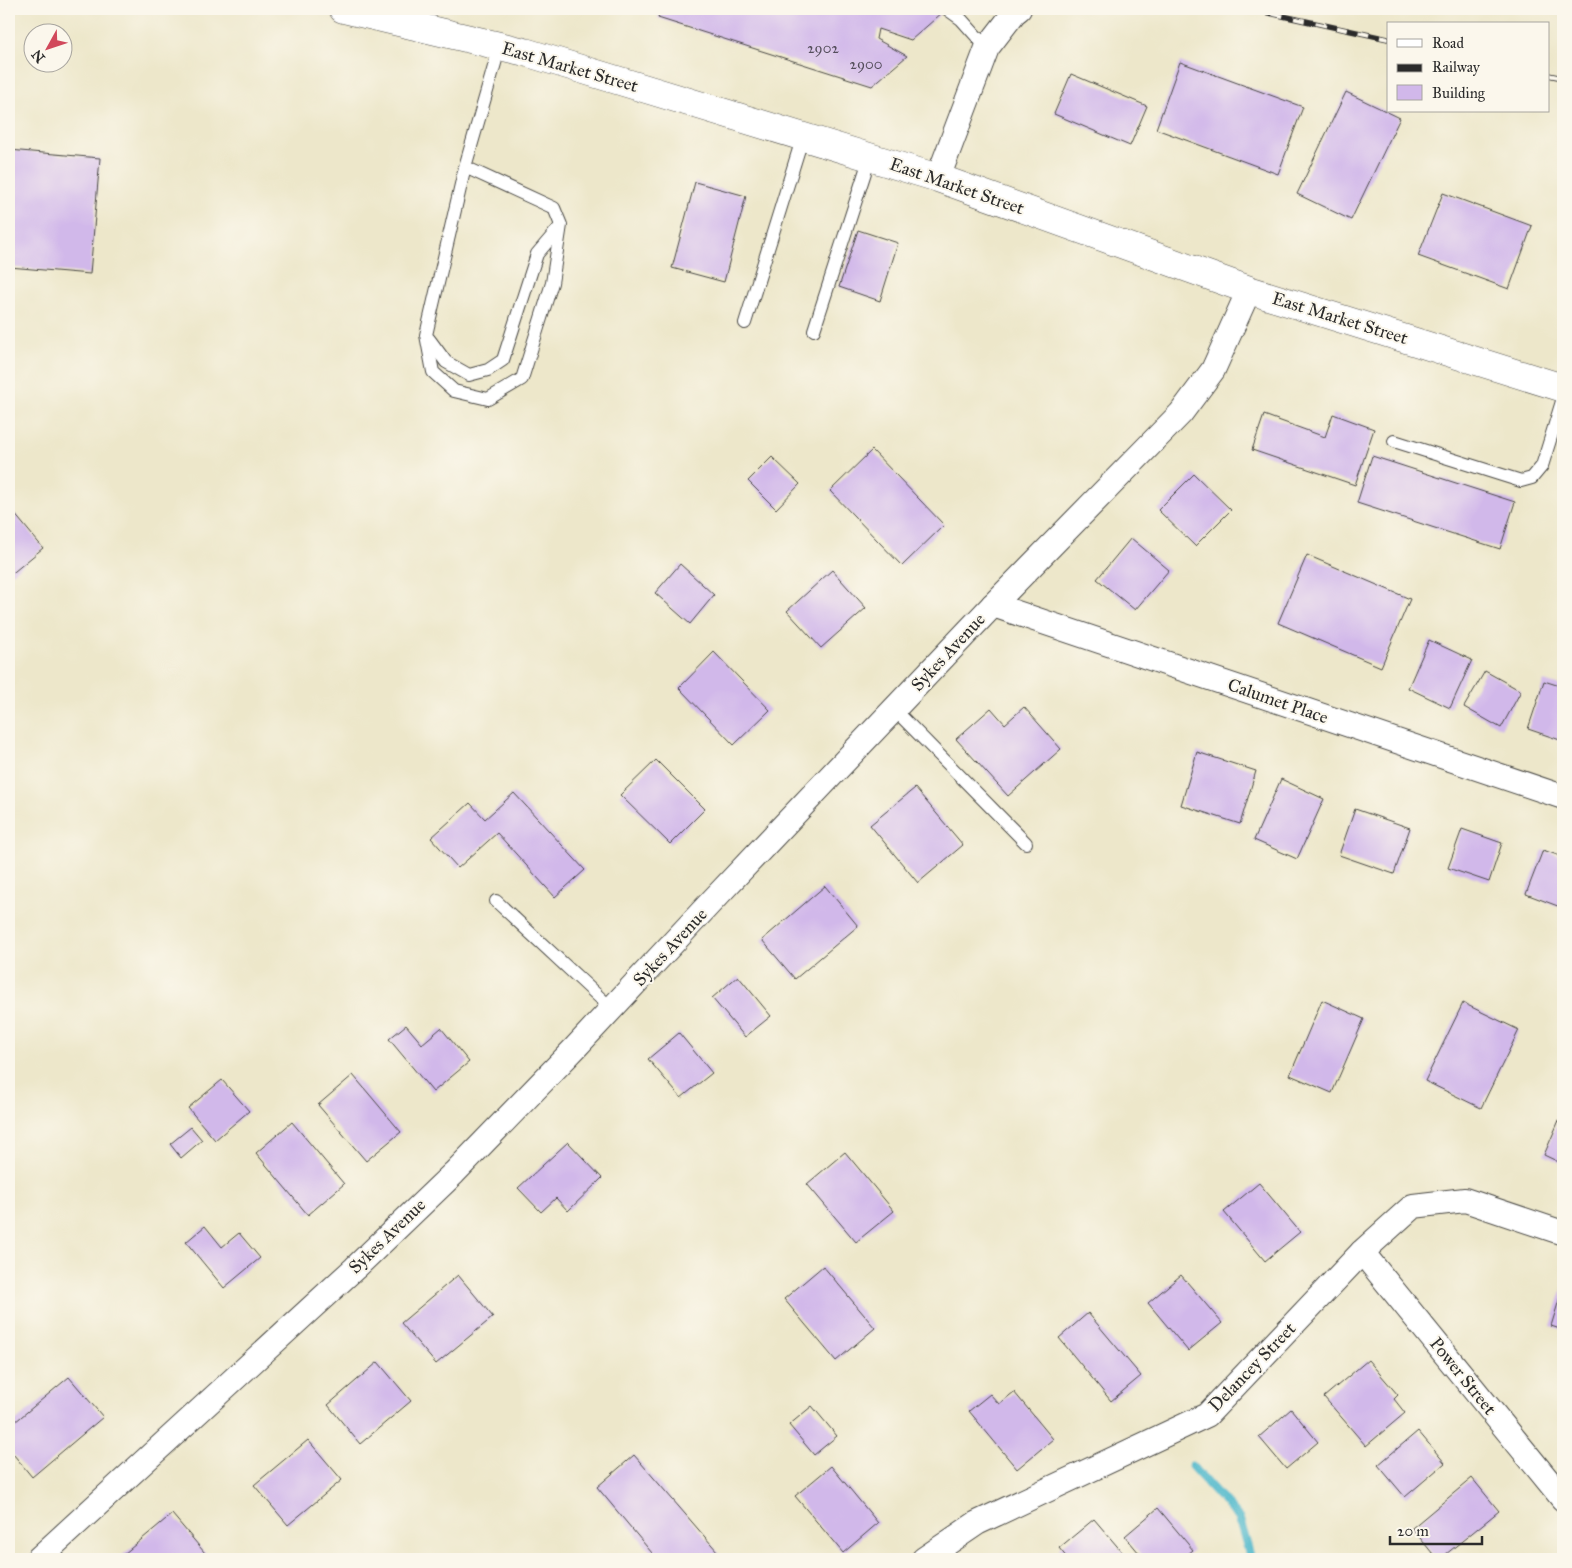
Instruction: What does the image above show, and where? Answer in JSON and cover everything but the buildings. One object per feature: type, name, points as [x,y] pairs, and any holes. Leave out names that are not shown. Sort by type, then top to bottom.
[{"type":"main road","name":"East Market Street","points":[[343,9],[525,52],[803,136],[938,178],[1249,290],[1563,388]]},
{"type":"street","points":[[938,178],[988,48],[1019,9]]},
{"type":"street","name":"Sykes Avenue","points":[[38,1559],[348,1274],[454,1173],[612,1009],[993,605],[1181,413],[1212,370],[1249,290]]},
{"type":"street","name":"Calumet Place","points":[[993,605],[1563,797]]},
{"type":"street","name":"Delancey Street","points":[[924,1559],[978,1523],[1207,1415],[1362,1252],[1413,1206],[1464,1200],[1563,1233]]},
{"type":"street","name":"Power Street","points":[[1362,1252],[1563,1500]]},
{"type":"lane","points":[[946,9],[961,19],[988,48]]},
{"type":"lane","points":[[465,167],[554,208],[561,225],[552,283],[522,379],[488,399],[454,391],[434,372],[426,335],[465,167],[500,46]]},
{"type":"lane","points":[[745,323],[803,136]]},
{"type":"lane","points":[[814,330],[870,157]]},
{"type":"lane","points":[[426,335],[446,362],[469,375],[488,370],[503,360],[536,254],[561,225]]},
{"type":"lane","points":[[1394,440],[1521,481],[1532,478],[1542,466],[1563,398]]},
{"type":"lane","points":[[894,710],[1026,843]]},
{"type":"lane","points":[[496,900],[612,1009]]},
{"type":"waterway","points":[[1192,1466],[1239,1518],[1251,1559]]},
{"type":"railway","points":[[1251,9],[1387,39]]},
{"type":"railway","points":[[1550,75],[1563,78]]}]
